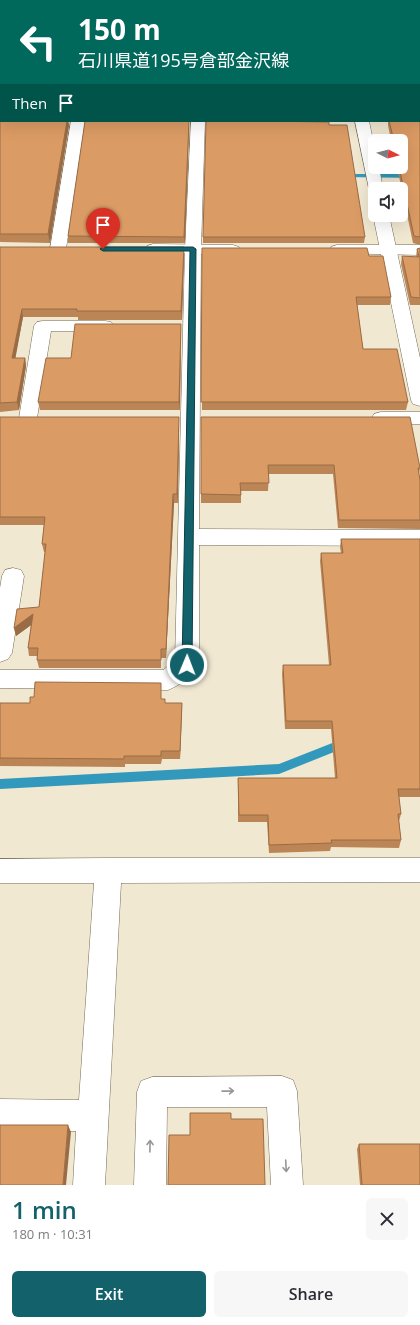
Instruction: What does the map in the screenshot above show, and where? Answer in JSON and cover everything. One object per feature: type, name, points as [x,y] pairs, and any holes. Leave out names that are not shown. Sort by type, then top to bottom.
[{"type":"street","points":[[74,249],[51,249],[69,176],[78,122]]},
{"type":"street","points":[[0,679],[168,680],[187,665],[191,418],[184,326],[193,249],[198,122]]},
{"type":"street","points":[[362,122],[374,180]]},
{"type":"street","points":[[383,222],[420,400]]},
{"type":"street","points":[[137,249],[248,250]]},
{"type":"street","points":[[318,250],[420,250]]},
{"type":"street","points":[[47,418],[21,418],[43,326],[121,326]]},
{"type":"street","points":[[365,418],[420,418]]},
{"type":"street","points":[[189,537],[420,538]]},
{"type":"street","points":[[0,653],[13,576]]},
{"type":"street","points":[[89,1185],[108,870]]},
{"type":"street","points":[[0,871],[420,870]]},
{"type":"street","points":[[150,1185],[152,1092],[275,1091],[282,1091],[287,1185]]},
{"type":"street","points":[[0,1115],[93,1116]]},
{"type":"building","points":[[0,122],[67,122],[48,234],[0,234]]},
{"type":"building","points":[[85,122],[189,122],[184,237],[68,236]]},
{"type":"building","points":[[206,122],[329,122],[329,125],[347,125],[365,237],[203,237]]},
{"type":"building","points":[[389,122],[420,122],[420,237],[414,236],[408,208],[408,182],[402,182],[401,174],[408,174],[408,134],[392,134]]},
{"type":"building","points":[[0,247],[184,247],[181,311],[77,311],[77,309],[22,309],[12,358],[25,358],[17,402],[0,403]]},
{"type":"building","points":[[202,248],[367,248],[369,256],[383,256],[391,297],[356,297],[363,349],[397,349],[408,402],[201,402]]},
{"type":"building","points":[[420,248],[420,298],[411,297],[402,256],[419,257],[417,249]]},
{"type":"building","points":[[75,324],[181,324],[179,402],[38,402],[46,358],[71,358]]},
{"type":"building","points":[[0,417],[179,417],[177,494],[173,494],[166,649],[161,649],[161,660],[37,660],[38,648],[28,648],[33,614],[14,628],[17,609],[39,607],[46,544],[42,544],[45,517],[0,517]]},
{"type":"building","points":[[201,417],[410,417],[420,468],[418,468],[420,480],[420,520],[339,520],[334,465],[268,465],[269,483],[240,483],[241,495],[201,494]]},
{"type":"building","points":[[341,539],[420,539],[420,789],[398,789],[401,814],[398,814],[401,840],[331,840],[332,843],[269,845],[268,815],[239,815],[238,778],[337,778],[332,721],[286,721],[283,665],[331,665],[321,553],[343,553]]},
{"type":"building","points":[[35,682],[161,683],[161,699],[165,699],[165,703],[182,703],[180,751],[161,751],[161,756],[124,756],[124,759],[0,758],[0,703],[30,703],[30,697],[34,697]]},
{"type":"building","points":[[190,1113],[231,1113],[231,1119],[263,1119],[265,1185],[168,1185],[169,1135],[190,1135]]},
{"type":"building","points":[[0,1125],[68,1125],[63,1185],[0,1185]]},
{"type":"building","points":[[359,1144],[420,1144],[420,1185],[362,1185]]},
{"type":"waterway","points":[[342,176],[420,176]]},
{"type":"waterway","points":[[0,784],[279,769],[345,743]]},
{"type":"route","points":[[103,249],[193,249],[187,665]]}]
